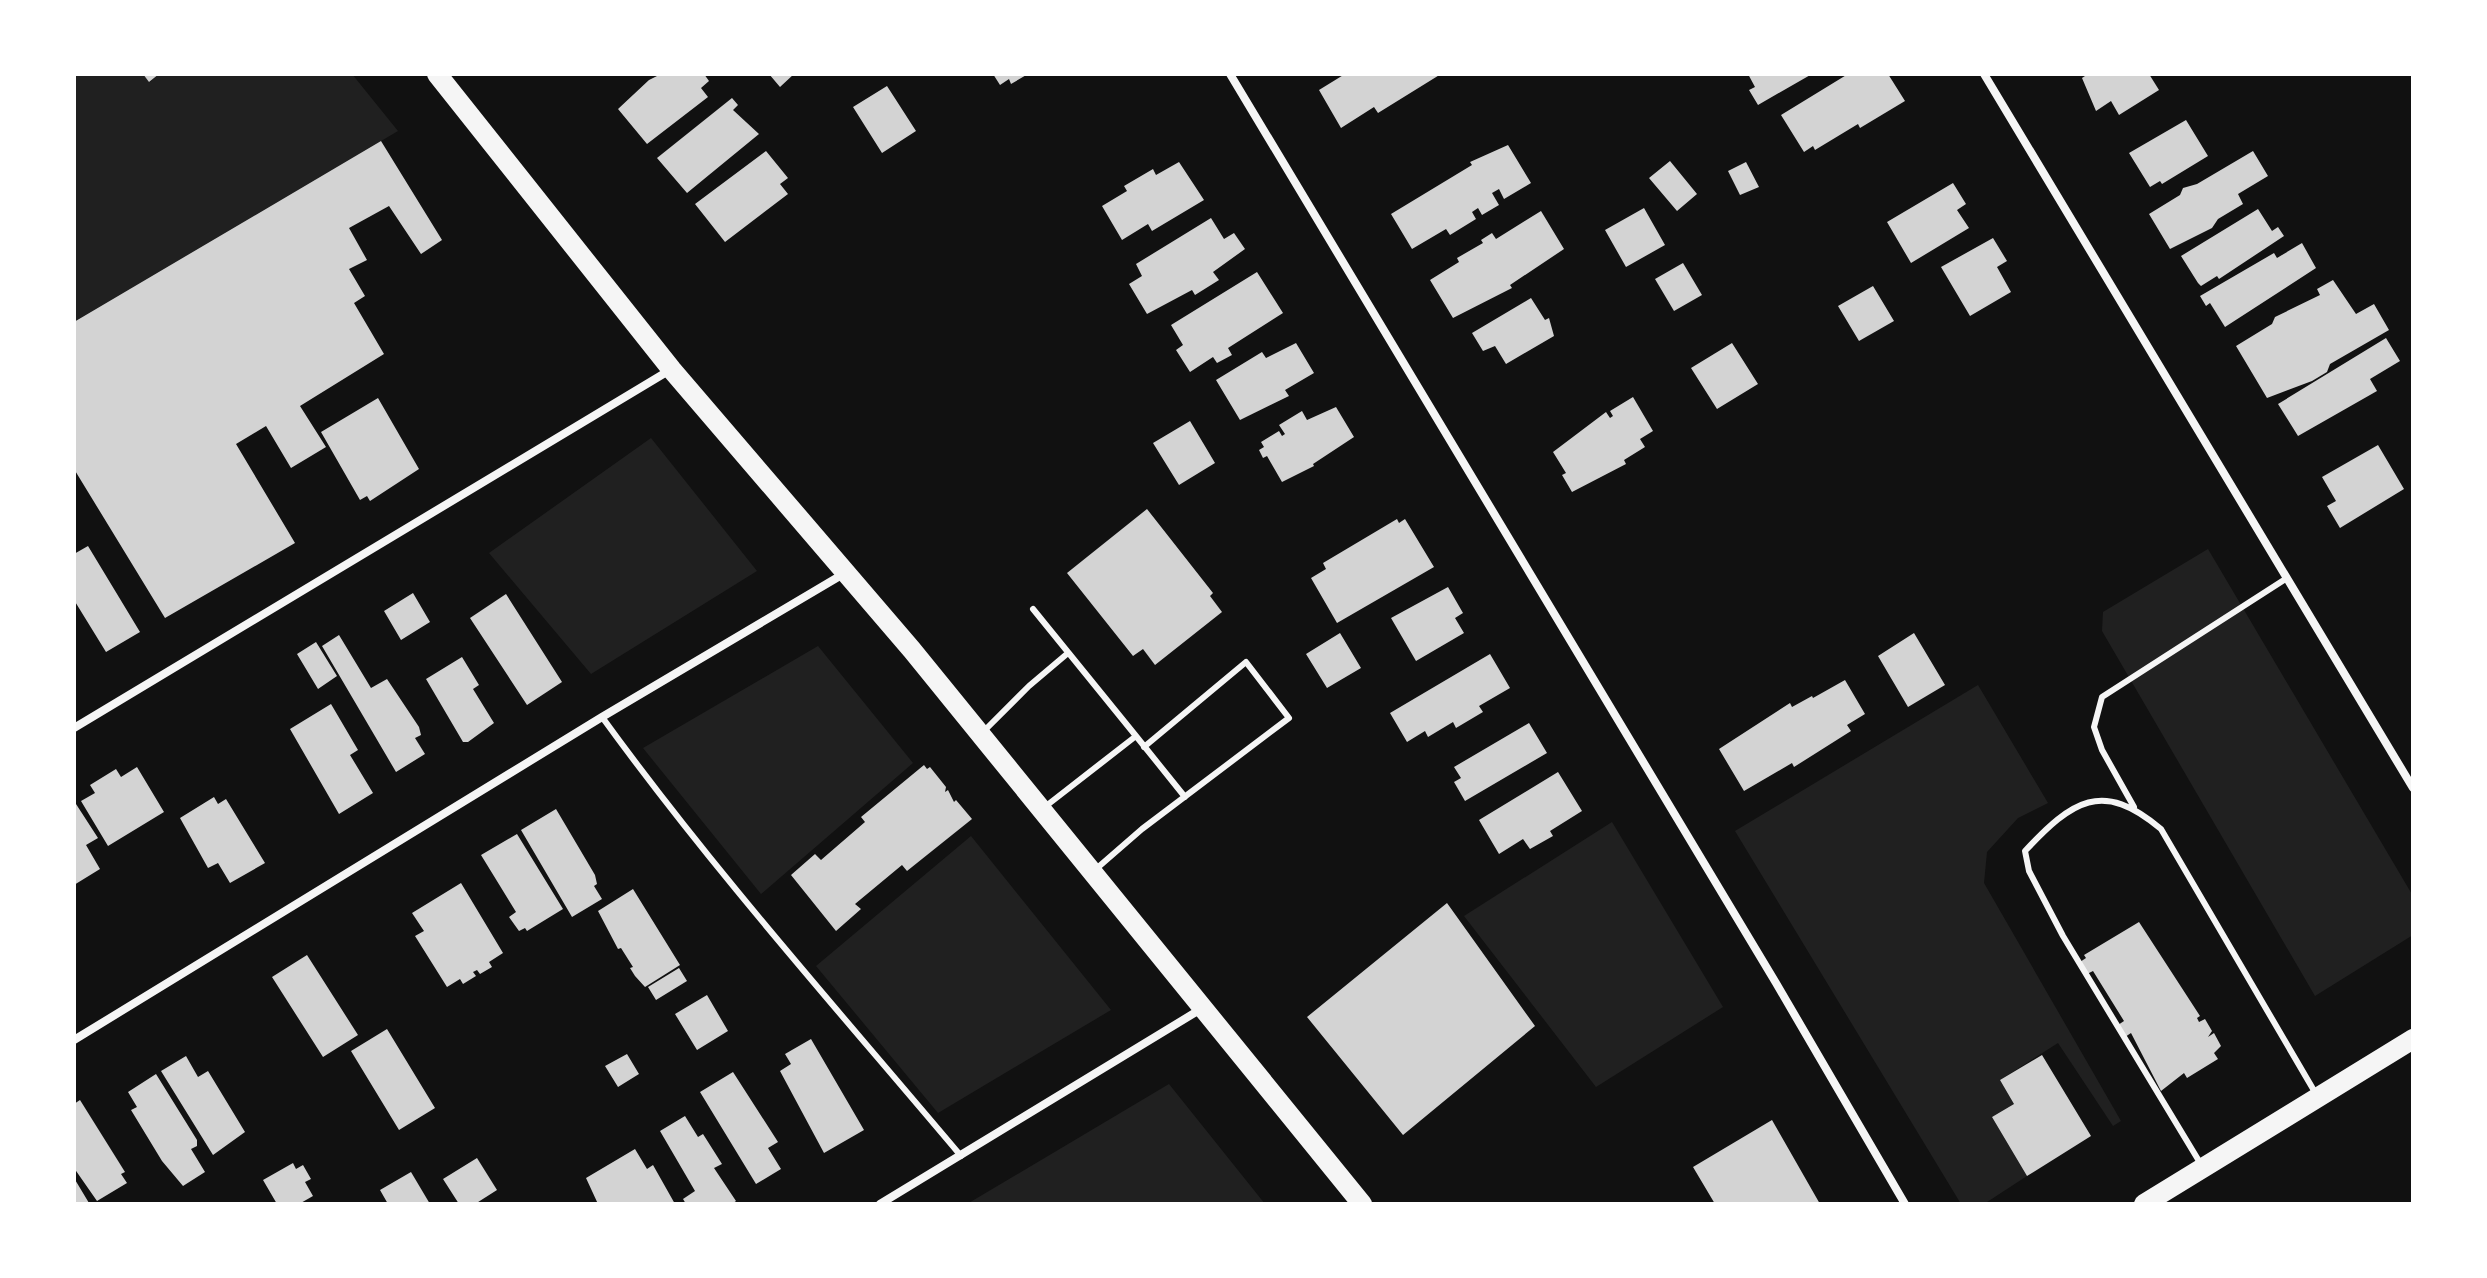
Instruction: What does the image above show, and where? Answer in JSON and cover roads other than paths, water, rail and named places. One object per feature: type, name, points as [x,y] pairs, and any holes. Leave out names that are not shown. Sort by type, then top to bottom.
[{"type":"main road","points":[[437,74],[672,370],[981,735],[1362,1204]]},
{"type":"main road","points":[[2144,1204],[2413,1039]]},
{"type":"street","points":[[1230,74],[1769,970],[1905,1204]]},
{"type":"street","points":[[1984,74],[2413,788]]},
{"type":"street","points":[[74,728],[672,370]]},
{"type":"street","points":[[74,1040],[602,717],[845,573]]},
{"type":"street","points":[[880,1204],[1203,1008]]},
{"type":"lane","points":[[2287,578],[2102,697],[2094,727],[2102,750],[2134,807],[2161,829],[2318,1097]]},
{"type":"lane","points":[[1033,609],[1185,797]]},
{"type":"lane","points":[[981,735],[1029,686],[1068,653]]},
{"type":"lane","points":[[1093,871],[1289,718],[1246,662],[1144,747]]},
{"type":"lane","points":[[602,717],[729,880],[961,1156]]},
{"type":"lane","points":[[1042,810],[1136,736]]},
{"type":"lane","points":[[2134,807],[2102,799],[2070,809],[2025,851],[2029,871],[2063,936],[2203,1168]]}]
